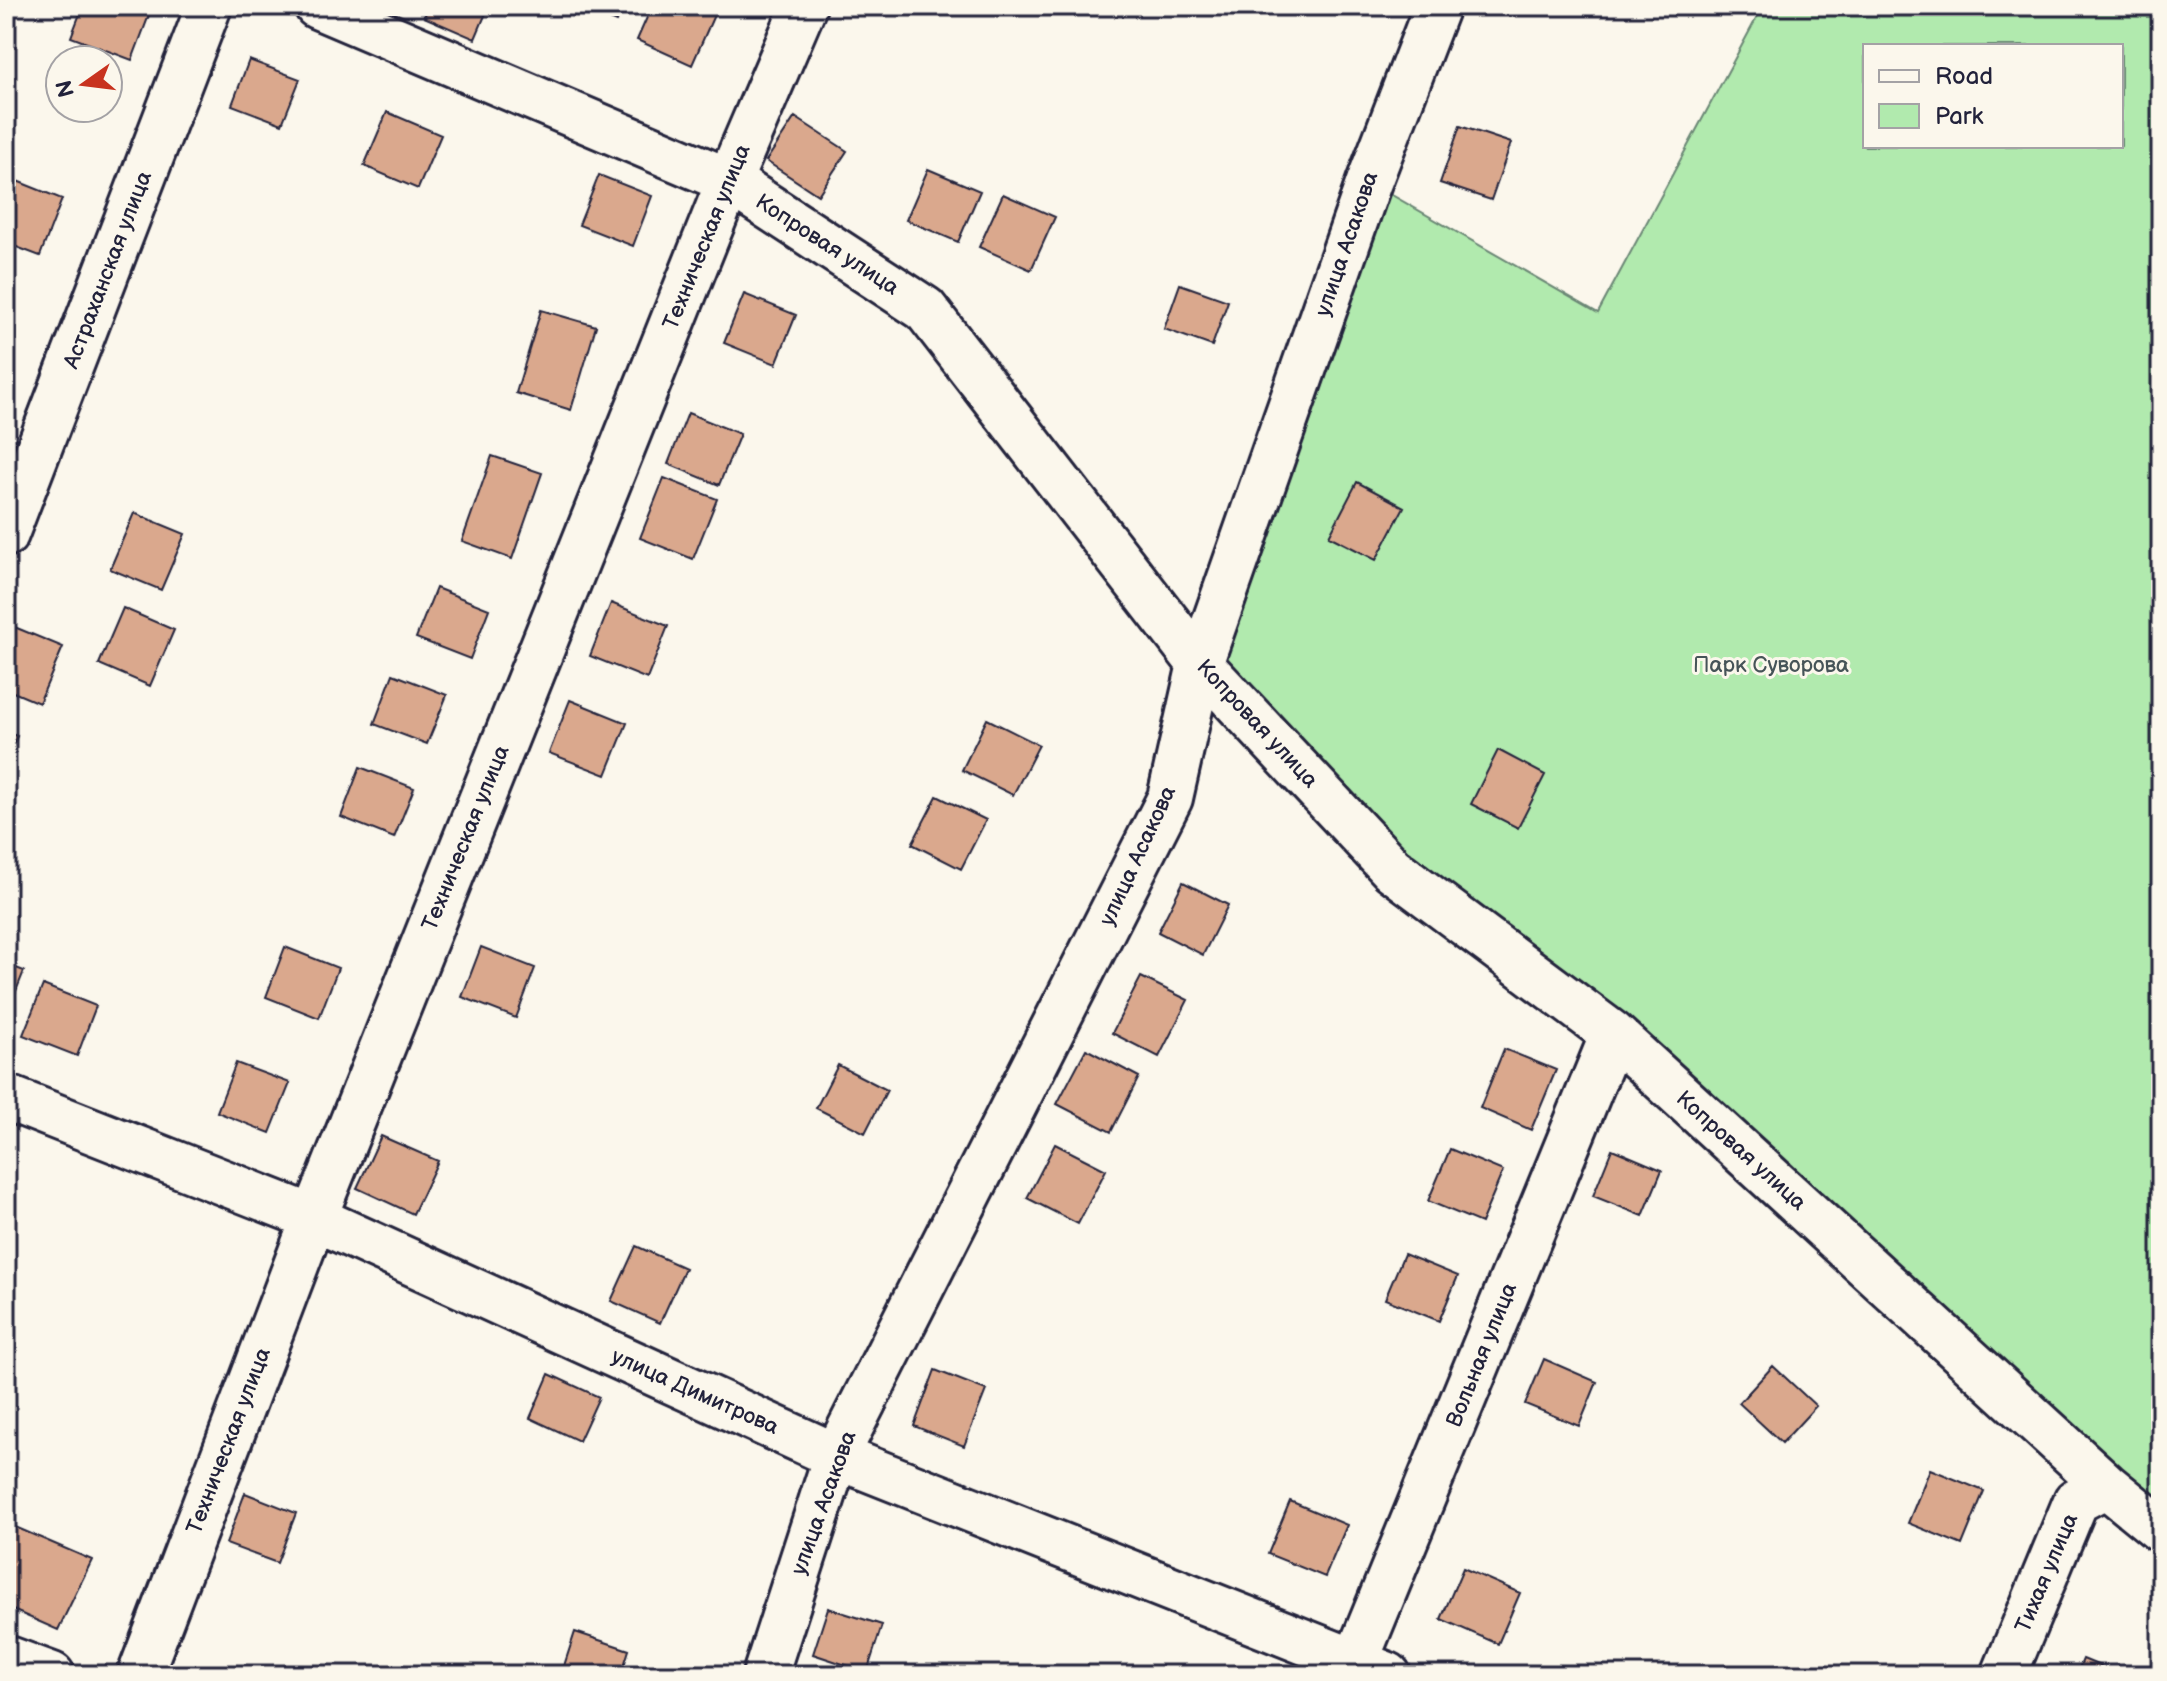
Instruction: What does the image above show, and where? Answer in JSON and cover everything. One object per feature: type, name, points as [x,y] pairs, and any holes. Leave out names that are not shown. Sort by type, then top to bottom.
[{"type":"street","name":"Астраханская улица","points":[[6,534],[209,6]]},
{"type":"street","name":"Копровая улица","points":[[317,6],[729,181],[925,309],[1200,664],[1392,869],[1613,1034],[2106,1485],[2161,1530]]},
{"type":"street","name":"Техническая улица","points":[[140,1675],[314,1218],[729,181],[804,6]]},
{"type":"street","name":"улица Асакова","points":[[765,1675],[836,1456],[1170,798],[1200,664],[1363,197],[1437,6]]},
{"type":"street","name":"Вольная улица","points":[[1365,1670],[1613,1034]]},
{"type":"street","name":"улица Димитрова","points":[[6,1097],[314,1218],[836,1456],[1365,1670]]},
{"type":"street","name":"Тихая улица","points":[[2004,1675],[2076,1501],[2106,1485]]},
{"type":"street","points":[[6,1658],[52,1675]]},
{"type":"green space","name":"Парк Суворова","points":[[1763,6],[2161,6],[2161,1530],[1392,869],[1200,664],[1369,182],[1598,313]]},
{"type":"building","points":[[83,6],[125,6],[149,15],[132,60],[124,57],[124,44],[90,44],[71,37]]},
{"type":"building","points":[[429,6],[489,6],[475,39],[424,17]]},
{"type":"building","points":[[578,6],[623,6],[616,22]]},
{"type":"building","points":[[652,6],[694,6],[714,15],[692,65],[637,40]]},
{"type":"building","points":[[249,60],[300,79],[282,124],[232,105]]},
{"type":"building","points":[[387,112],[441,135],[418,189],[364,166]]},
{"type":"building","points":[[795,117],[847,151],[818,195],[766,161]]},
{"type":"building","points":[[1460,126],[1511,143],[1491,200],[1440,183]]},
{"type":"building","points":[[928,169],[980,191],[958,242],[906,220]]},
{"type":"building","points":[[599,175],[652,196],[633,246],[579,225]]},
{"type":"building","points":[[17,181],[62,199],[40,256],[6,243],[6,210]]},
{"type":"building","points":[[1003,194],[1055,217],[1031,270],[979,247]]},
{"type":"building","points":[[1180,284],[1228,301],[1212,346],[1164,329]]},
{"type":"building","points":[[744,294],[796,315],[776,364],[724,343]]},
{"type":"building","points":[[541,310],[596,326],[571,410],[516,393]]},
{"type":"building","points":[[688,413],[740,434],[719,485],[668,464]]},
{"type":"building","points":[[492,456],[542,473],[512,559],[462,541]]},
{"type":"building","points":[[664,478],[717,499],[693,559],[640,538]]},
{"type":"building","points":[[1357,482],[1404,507],[1376,560],[1329,536]]},
{"type":"building","points":[[134,513],[185,534],[161,590],[110,569]]},
{"type":"building","points":[[436,588],[489,609],[470,659],[416,638]]},
{"type":"building","points":[[611,603],[668,626],[647,679],[590,656]]},
{"type":"building","points":[[123,608],[174,630],[150,686],[99,664]]},
{"type":"building","points":[[12,626],[63,647],[39,703],[6,689],[6,641]]},
{"type":"building","points":[[393,674],[447,695],[427,744],[374,724]]},
{"type":"building","points":[[570,700],[627,723],[606,775],[549,753]]},
{"type":"building","points":[[987,719],[1039,745],[1013,795],[962,770]]},
{"type":"building","points":[[6,732],[17,736],[6,762]]},
{"type":"building","points":[[1498,750],[1545,775],[1518,828],[1471,804]]},
{"type":"building","points":[[360,767],[414,788],[394,838],[341,817]]},
{"type":"building","points":[[937,796],[986,820],[961,869],[912,844]]},
{"type":"building","points":[[1183,882],[1228,905],[1203,955],[1158,932]]},
{"type":"building","points":[[285,947],[338,968],[319,1018],[266,997]]},
{"type":"building","points":[[481,947],[535,968],[516,1018],[462,997]]},
{"type":"building","points":[[6,964],[24,971],[6,1016]]},
{"type":"building","points":[[1141,977],[1188,1000],[1159,1057],[1112,1033]]},
{"type":"building","points":[[43,985],[96,1006],[77,1056],[23,1035]]},
{"type":"building","points":[[1086,1049],[1139,1077],[1111,1132],[1057,1104]]},
{"type":"building","points":[[1504,1049],[1556,1070],[1531,1130],[1480,1108]]},
{"type":"building","points":[[236,1063],[290,1083],[270,1133],[217,1112]]},
{"type":"building","points":[[838,1065],[887,1090],[865,1133],[816,1108]]},
{"type":"building","points":[[381,1136],[438,1161],[413,1214],[357,1188]]},
{"type":"building","points":[[1055,1144],[1106,1170],[1078,1224],[1027,1198]]},
{"type":"building","points":[[1450,1149],[1503,1171],[1481,1223],[1428,1201]]},
{"type":"building","points":[[1612,1149],[1662,1170],[1643,1216],[1593,1196]]},
{"type":"building","points":[[636,1246],[685,1268],[660,1323],[611,1301]]},
{"type":"building","points":[[1404,1254],[1458,1276],[1439,1321],[1385,1299]]},
{"type":"building","points":[[1544,1359],[1597,1382],[1579,1426],[1525,1404]]},
{"type":"building","points":[[1773,1366],[1816,1406],[1782,1443],[1739,1403]]},
{"type":"building","points":[[935,1370],[986,1390],[964,1446],[914,1426]]},
{"type":"building","points":[[549,1374],[599,1397],[579,1441],[530,1418]]},
{"type":"building","points":[[1930,1469],[1984,1491],[1962,1545],[1908,1523]]},
{"type":"building","points":[[245,1493],[296,1513],[277,1563],[226,1544]]},
{"type":"building","points":[[1290,1501],[1347,1525],[1325,1577],[1268,1554]]},
{"type":"building","points":[[6,1523],[92,1560],[58,1630],[6,1607]]},
{"type":"building","points":[[1463,1568],[1520,1593],[1498,1644],[1441,1619]]},
{"type":"building","points":[[828,1608],[882,1625],[867,1672],[813,1654]]},
{"type":"building","points":[[575,1632],[629,1650],[621,1675],[561,1675]]},
{"type":"building","points":[[2083,1659],[2122,1675],[2076,1675]]}]
